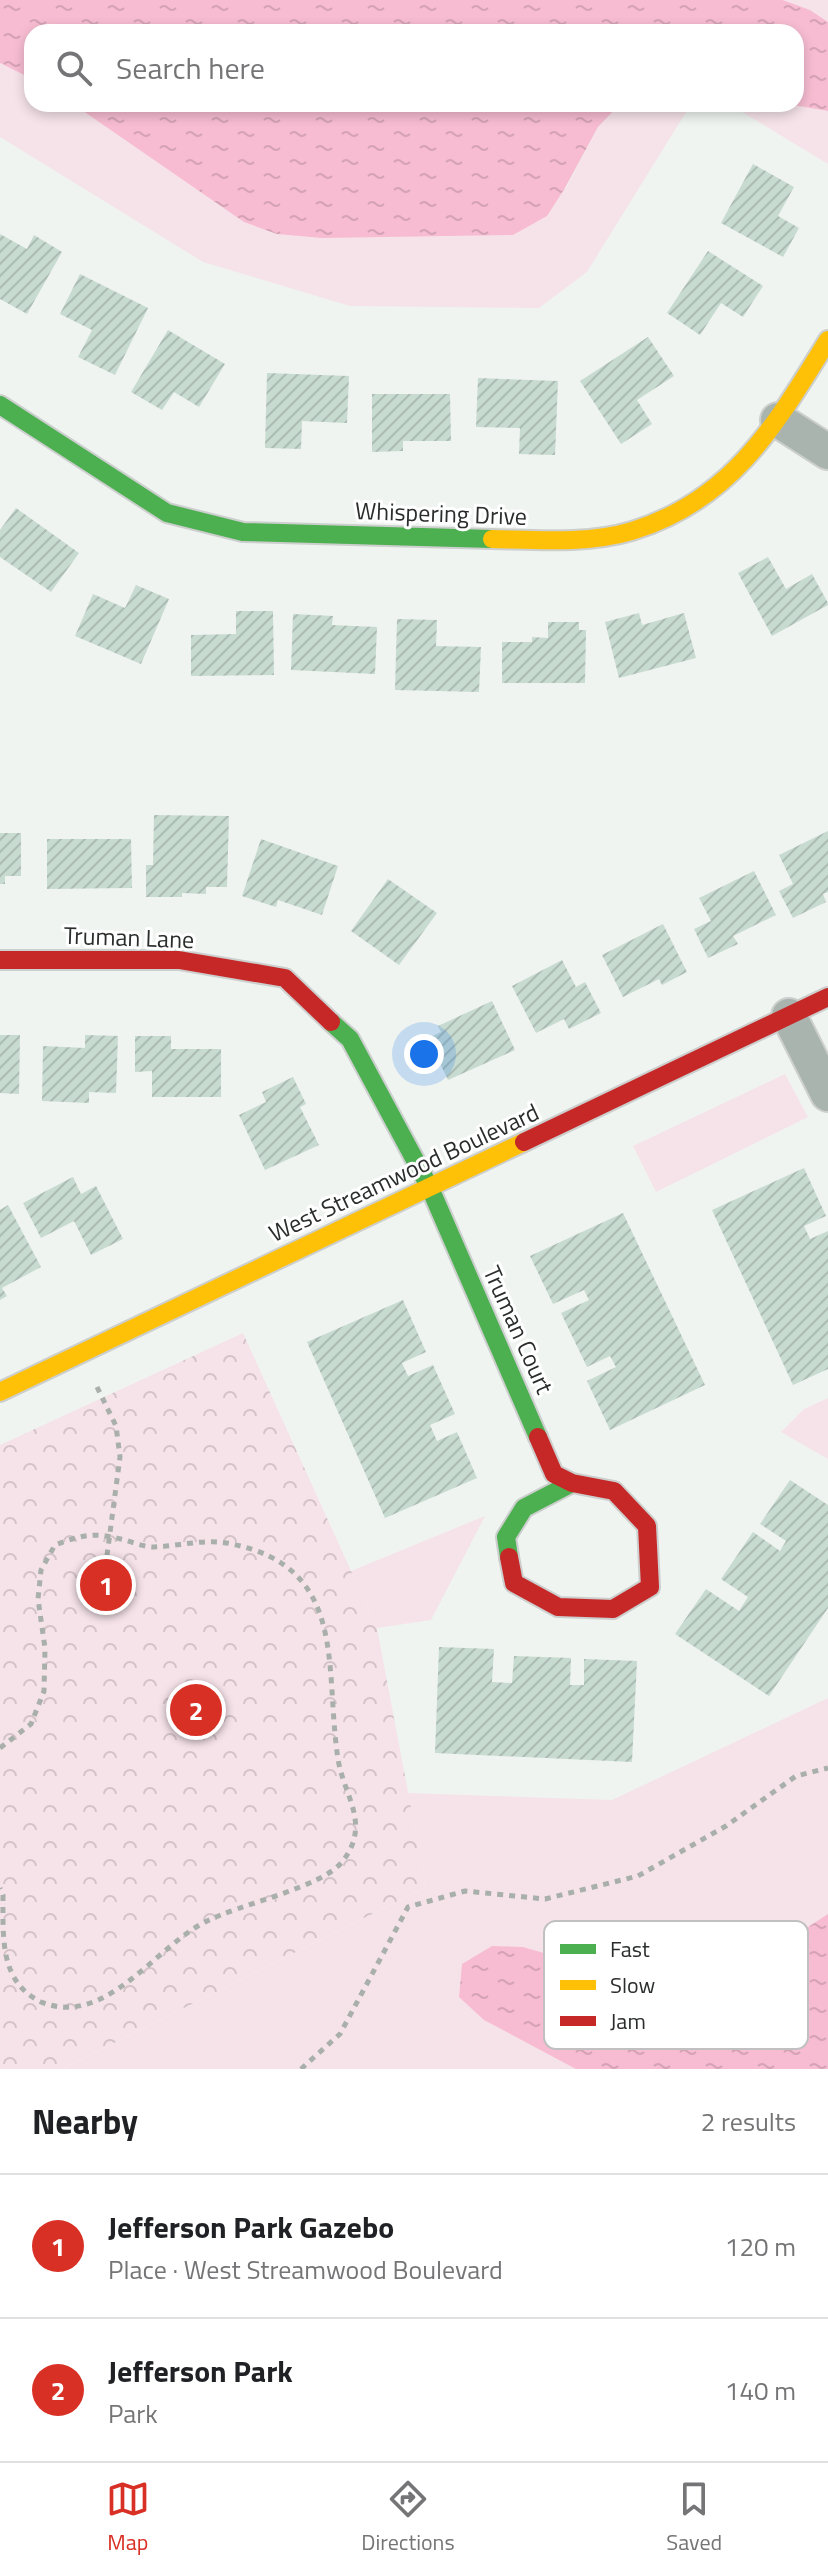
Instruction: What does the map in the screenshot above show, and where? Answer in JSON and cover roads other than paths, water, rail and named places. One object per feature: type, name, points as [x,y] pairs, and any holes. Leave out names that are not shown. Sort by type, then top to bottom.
[{"type":"street","name":"Whispering Drive","points":[[0,405],[167,513],[202,523],[243,532],[562,541],[630,532],[677,514],[705,496],[731,476],[778,420],[828,340]]},
{"type":"street","points":[[778,420],[828,452]]},
{"type":"street","name":"Truman Lane","points":[[0,960],[179,960],[285,978],[350,1039],[430,1188]]},
{"type":"street","name":"West Streamwood Boulevard","points":[[0,1392],[828,997]]},
{"type":"street","points":[[789,1016],[828,1094]]},
{"type":"street","name":"Truman Court","points":[[430,1188],[554,1474],[572,1483]]},
{"type":"street","points":[[572,1483],[614,1491],[647,1526],[650,1587],[613,1609],[558,1607],[514,1583],[506,1537],[524,1508],[572,1483]]},
{"type":"water","points":[[0,0],[783,0],[810,10],[828,22],[828,111],[804,107],[804,24],[24,24],[24,75],[0,63]]},
{"type":"water","points":[[85,112],[612,112],[598,127],[547,216],[513,235],[322,238],[277,234],[244,222]]},
{"type":"water","points":[[828,1914],[828,2069],[576,2069],[484,2020],[459,1997],[462,1964],[492,1946],[523,1947],[544,1953],[544,2049],[808,2049],[808,1927]]},
{"type":"place","name":"Jefferson Park Gazebo","points":[[106,1585]]},
{"type":"place","name":"Jefferson Park","points":[[196,1710]]}]
